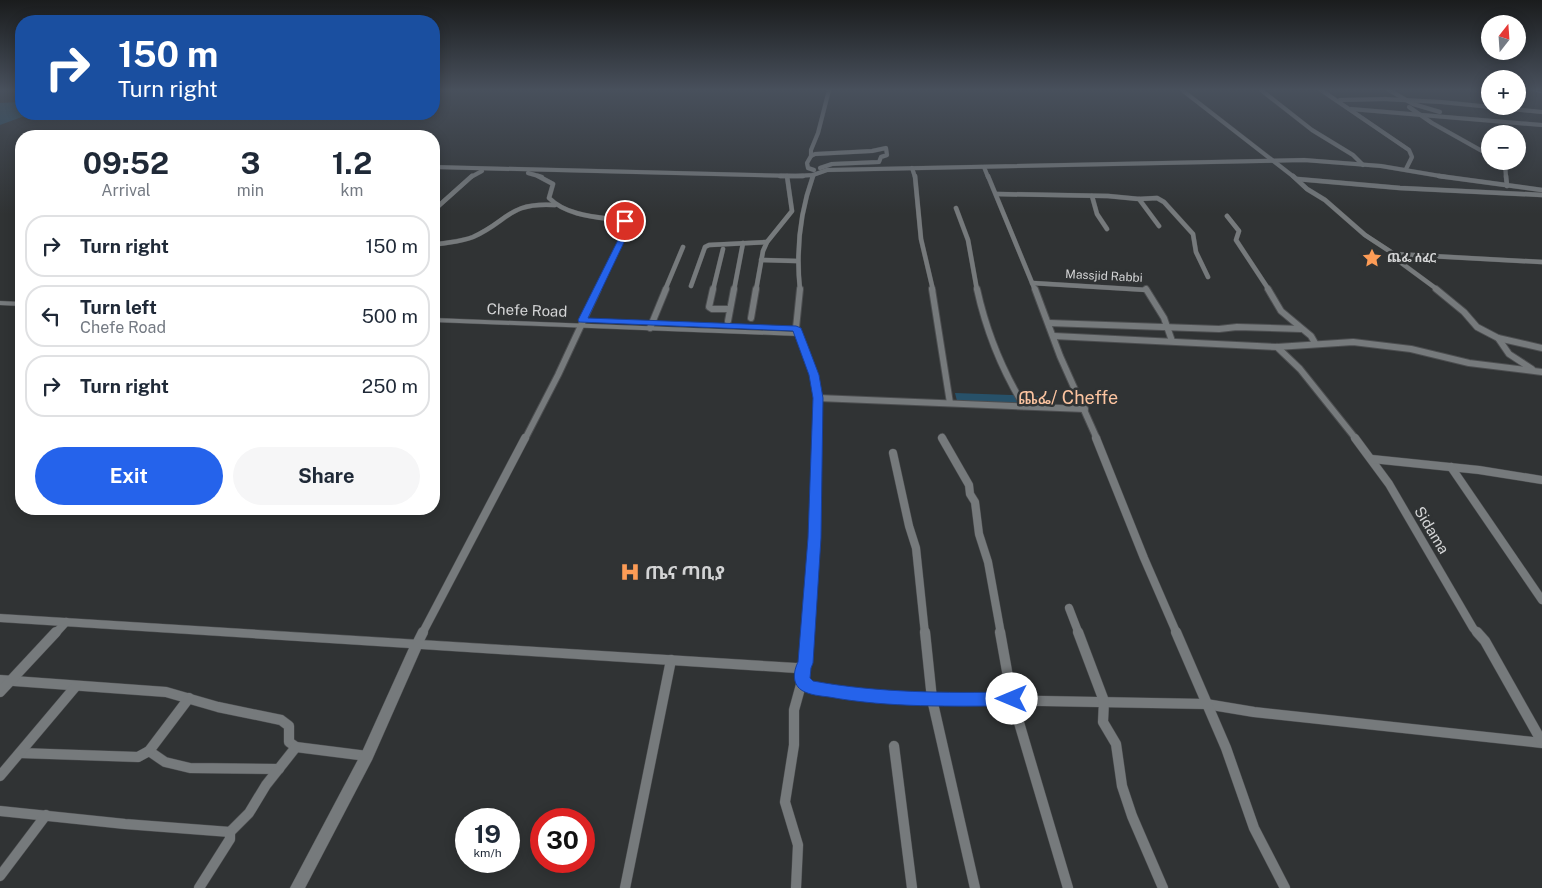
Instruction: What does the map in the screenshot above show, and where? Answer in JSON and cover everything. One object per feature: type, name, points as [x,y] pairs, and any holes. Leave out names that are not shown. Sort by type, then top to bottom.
[{"type":"street","points":[[813,173],[808,168],[807,163],[811,156],[818,131]]},
{"type":"street","points":[[1236,131],[1307,189],[1325,200],[1365,235],[1394,254],[1400,262],[1464,312],[1477,327],[1498,338],[1542,348]]},
{"type":"street","points":[[1314,131],[1353,155],[1362,165]]},
{"type":"street","points":[[1383,131],[1409,150],[1412,157],[1406,169]]},
{"type":"street","points":[[1448,131],[1481,150]]},
{"type":"street","points":[[796,888],[798,845],[785,802],[794,745],[794,710],[802,681],[803,667],[806,663],[815,538],[818,398],[814,375],[797,331],[801,295],[797,261],[808,189],[813,173],[832,164],[879,162],[881,157],[887,155],[888,152],[886,148],[872,151],[821,153],[811,156]]},
{"type":"street","points":[[440,167],[801,176],[821,171],[912,168],[1304,160],[1406,169],[1466,181],[1542,190]]},
{"type":"street","points":[[984,167],[1049,323],[1060,356],[1085,409],[1144,558],[1226,748],[1254,828],[1285,888]]},
{"type":"street","points":[[912,168],[916,180],[921,239],[930,274],[950,403]]},
{"type":"street","points":[[440,205],[474,174],[487,169]]},
{"type":"street","points":[[501,170],[535,175],[550,181],[553,186],[549,198],[555,205]]},
{"type":"street","points":[[1506,170],[1507,186]]},
{"type":"street","points":[[751,318],[761,260],[767,242],[792,211],[787,176]]},
{"type":"street","points":[[1297,179],[1400,188],[1542,195]]},
{"type":"street","points":[[996,194],[1157,198],[1164,202],[1192,234],[1196,252],[1208,277]]},
{"type":"street","points":[[1092,196],[1097,214],[1107,229]]},
{"type":"street","points":[[1139,199],[1160,226]]},
{"type":"street","points":[[297,888],[367,756],[417,644],[558,375],[627,227],[626,221],[583,214],[555,205],[535,204],[521,206],[476,236],[440,244]]},
{"type":"street","points":[[956,208],[961,217],[973,263],[979,300],[995,347],[1013,388],[1024,406]]},
{"type":"street","points":[[1227,216],[1239,231],[1236,240],[1257,270],[1281,311],[1311,336],[1315,342]]},
{"type":"street","points":[[691,286],[705,247],[708,245],[767,242]]},
{"type":"street","points":[[728,321],[743,243]]},
{"type":"street","points":[[651,326],[682,247]]},
{"type":"street","points":[[723,249],[709,307],[712,309],[730,309]]},
{"type":"street","points":[[1394,254],[1542,262]]},
{"type":"street","points":[[761,260],[797,261]]},
{"type":"street","name":"Massjid Rabbi","points":[[1032,283],[1146,289],[1154,298],[1156,306],[1166,322],[1167,334],[1172,341]]},
{"type":"street","points":[[0,299],[15,300]]},
{"type":"street","points":[[0,303],[15,304]]},
{"type":"street","name":"Chefe Road","points":[[440,315],[797,331]]},
{"type":"street","name":"Chefe Road","points":[[440,320],[581,323]]},
{"type":"street","points":[[1049,323],[1166,326],[1219,330],[1237,327],[1301,329]]},
{"type":"street","points":[[1054,336],[1277,347],[1315,342],[1353,342],[1411,349],[1479,364],[1542,372]]},
{"type":"street","points":[[1498,338],[1509,354],[1534,371]]},
{"type":"street","name":"Sidama","points":[[1277,347],[1300,369],[1372,458],[1473,628],[1485,641],[1542,742]]},
{"type":"street","points":[[818,398],[1085,409]]},
{"type":"street","points":[[942,438],[968,485],[970,494],[975,502],[979,534],[989,571],[1012,699],[1068,888]]},
{"type":"street","points":[[893,453],[909,526],[916,548],[932,699],[964,830],[975,888]]},
{"type":"street","points":[[1372,458],[1542,480]]},
{"type":"street","points":[[1450,467],[1506,545],[1542,600]]},
{"type":"street","points":[[1069,608],[1104,701],[1103,722],[1116,744],[1122,786],[1132,816],[1163,888]]},
{"type":"street","points":[[0,618],[803,667]]},
{"type":"street","points":[[0,692],[5,680],[66,622]]},
{"type":"street","points":[[625,888],[671,660]]},
{"type":"street","points":[[5,680],[166,692],[218,707],[281,720],[289,726],[289,742],[296,748],[367,756]]},
{"type":"street","points":[[802,681],[809,687],[845,694],[932,699],[1206,704],[1254,712],[1542,742]]},
{"type":"street","points":[[0,776],[76,686]]},
{"type":"street","points":[[20,753],[138,757],[149,751],[189,698]]},
{"type":"street","points":[[894,746],[912,888]]},
{"type":"street","points":[[198,888],[230,839],[230,832],[249,813],[266,785],[296,748]]},
{"type":"street","points":[[149,751],[164,761],[180,765],[209,768],[279,769]]},
{"type":"street","points":[[0,811],[125,824],[230,832]]},
{"type":"street","points":[[0,876],[46,815]]},
{"type":"shaded area","points":[[955,393],[1041,396],[1044,405],[957,401]]},
{"type":"place","name":"ጨፌ ሰፈር","points":[[1372,258]]},
{"type":"place","name":"ጤና ጣቢያ","points":[[630,572]]},
{"type":"district","name":"ጨፌ/ Cheffe","points":[[1068,397]]},
{"type":"route","points":[[625,221],[627,227],[624,236],[601,280],[588,312],[582,320],[796,328],[804,346],[814,375],[818,398],[818,449],[815,538],[806,663],[803,667],[802,681],[809,687],[845,694],[932,699],[1012,699]]}]
